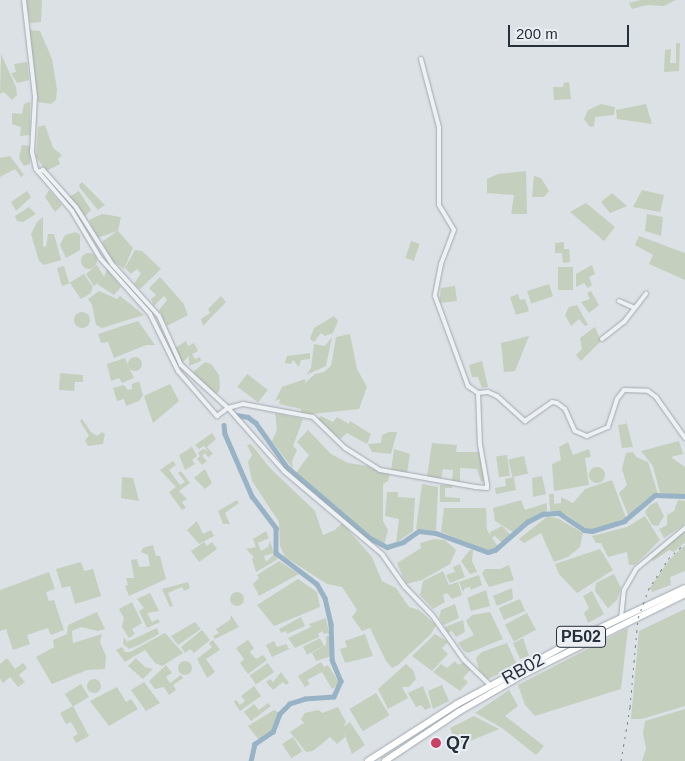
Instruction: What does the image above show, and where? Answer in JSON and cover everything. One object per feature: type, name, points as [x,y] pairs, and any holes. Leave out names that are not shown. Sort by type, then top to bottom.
[{"type":"highway","name":"RB02","points":[[368,761],[424,724],[492,686],[621,618],[685,588]]},
{"type":"highway","name":"RB02","points":[[385,761],[481,700],[587,641],[685,594]]},
{"type":"street","points":[[24,0],[35,98],[32,152],[40,171],[72,212],[100,258],[153,312],[181,365],[228,408],[284,471],[383,555],[405,587],[432,615],[464,660],[492,686]]},
{"type":"street","points":[[421,59],[440,127],[439,204],[454,230],[441,264],[435,296],[469,389],[478,393],[488,392],[497,396],[525,421],[552,402],[557,403],[565,409],[575,431],[587,436],[608,427],[617,399],[624,390],[648,391],[656,397],[685,438]]},
{"type":"street","points":[[602,339],[635,308],[646,294]]},
{"type":"street","points":[[619,301],[635,308]]},
{"type":"street","points":[[153,312],[178,371],[217,416],[228,408],[243,404],[313,417],[345,448],[380,470],[439,483],[487,488],[480,444],[478,393]]},
{"type":"street","points":[[621,618],[624,590],[636,569],[685,528]]},
{"type":"green space","points":[[26,0],[42,0],[41,22],[30,23]]},
{"type":"green space","points":[[641,0],[676,0],[664,6],[647,5],[632,9],[629,3]]},
{"type":"green space","points":[[29,30],[40,31],[52,59],[57,89],[56,100],[51,104],[38,102]]},
{"type":"green space","points":[[676,43],[680,43],[679,71],[664,72],[665,50],[671,49],[670,63],[676,63]]},
{"type":"green space","points":[[1,54],[16,87],[17,95],[12,100],[4,92],[0,94]]},
{"type":"green space","points":[[27,62],[29,80],[17,83],[11,73],[16,72],[14,64]]},
{"type":"green space","points":[[569,82],[571,99],[554,100],[553,87],[563,87],[564,83]]},
{"type":"green space","points":[[30,102],[30,135],[20,136],[21,127],[12,124],[12,113],[22,114],[24,104]]},
{"type":"green space","points":[[601,104],[615,107],[614,115],[595,117],[594,126],[590,127],[584,119],[588,110]]},
{"type":"green space","points":[[646,104],[652,124],[617,119],[616,110]]},
{"type":"green space","points":[[45,125],[53,148],[62,155],[58,159],[60,164],[46,171],[36,157],[38,127]]},
{"type":"green space","points":[[22,145],[30,146],[30,164],[24,166],[19,158]]},
{"type":"green space","points":[[10,156],[24,175],[21,177],[15,169],[0,177],[0,158]]},
{"type":"green space","points":[[526,171],[527,214],[511,214],[514,195],[487,193],[487,179],[498,174]]},
{"type":"green space","points":[[534,176],[541,178],[549,191],[544,197],[532,197]]},
{"type":"green space","points":[[82,182],[105,205],[98,210],[80,188],[79,185]]},
{"type":"green space","points":[[49,190],[62,205],[55,212],[45,197]]},
{"type":"green space","points":[[642,190],[664,195],[660,212],[633,207]]},
{"type":"green space","points":[[27,191],[31,197],[16,211],[11,202]]},
{"type":"green space","points":[[79,191],[91,210],[85,216],[69,197]]},
{"type":"green space","points":[[612,193],[627,206],[610,213],[601,202]]},
{"type":"green space","points":[[586,203],[615,227],[604,241],[570,212]]},
{"type":"green space","points":[[29,207],[36,214],[23,222],[17,221],[15,216]]},
{"type":"green space","points":[[102,214],[121,217],[118,231],[133,248],[124,269],[112,261],[102,242],[117,231],[97,238],[89,220]]},
{"type":"green space","points":[[647,214],[663,217],[661,236],[645,231]]},
{"type":"green space","points":[[43,217],[43,246],[46,247],[48,234],[54,234],[61,260],[44,265],[39,261],[31,234],[37,222]]},
{"type":"green space","points":[[76,232],[80,235],[80,250],[66,258],[60,245],[65,235]]},
{"type":"green space","points":[[639,236],[685,253],[685,280],[649,264],[653,255],[635,245]]},
{"type":"green space","points":[[411,241],[420,244],[414,261],[405,258]]},
{"type":"green space","points":[[564,242],[564,249],[569,249],[570,262],[563,263],[562,253],[555,253],[555,243]]},
{"type":"green space","points":[[135,250],[142,251],[161,269],[140,289],[134,284],[141,273],[137,269],[131,274],[125,268]]},
{"type":"green space","points":[[86,253],[92,253],[97,258],[95,267],[86,269],[81,264],[81,258]]},
{"type":"green space","points":[[97,265],[104,277],[107,269],[121,287],[114,295],[97,284],[101,280],[94,286],[86,274]]},
{"type":"green space","points":[[592,265],[595,274],[589,277],[592,285],[588,288],[584,283],[576,287],[576,274]]},
{"type":"green space","points":[[64,266],[69,283],[84,274],[93,287],[91,293],[81,299],[70,283],[62,286],[57,268]]},
{"type":"green space","points":[[558,267],[573,267],[573,290],[558,290]]},
{"type":"green space","points":[[160,277],[183,303],[188,315],[167,326],[159,310],[167,300],[164,296],[154,306],[151,299],[156,295],[149,288]]},
{"type":"green space","points":[[549,284],[553,296],[531,303],[527,291]]},
{"type":"green space","points":[[455,286],[457,301],[439,303],[441,288]]},
{"type":"green space","points":[[99,291],[117,299],[120,296],[144,315],[102,328],[96,325],[92,305],[88,299]]},
{"type":"green space","points":[[591,291],[599,305],[589,313],[581,302],[590,299],[587,293]]},
{"type":"green space","points":[[518,294],[520,300],[525,299],[529,311],[516,315],[510,297]]},
{"type":"green space","points":[[221,296],[226,302],[203,326],[201,319],[210,313],[208,309]]},
{"type":"green space","points":[[577,305],[588,325],[585,326],[579,319],[571,326],[565,315],[569,307]]},
{"type":"green space","points":[[82,312],[88,314],[90,320],[88,326],[82,328],[76,326],[74,320],[76,314]]},
{"type":"green space","points":[[334,316],[338,321],[333,333],[325,336],[321,333],[314,342],[310,339],[314,328]]},
{"type":"green space","points":[[138,321],[155,345],[146,345],[114,358],[108,342],[101,343],[98,334]]},
{"type":"green space","points":[[595,327],[601,341],[581,361],[576,355],[582,349],[580,338]]},
{"type":"green space","points":[[350,334],[357,369],[367,387],[359,409],[312,414],[301,413],[301,409],[279,404],[280,399],[275,401],[282,387],[305,379],[305,383],[315,374],[324,372],[331,366],[336,337]]},
{"type":"green space","points":[[529,336],[515,371],[504,372],[501,343]]},
{"type":"green space","points":[[332,337],[326,366],[306,375],[311,368],[314,344],[325,346]]},
{"type":"green space","points":[[186,341],[188,346],[194,343],[198,351],[192,354],[195,359],[200,357],[201,361],[189,366],[189,356],[182,363],[175,348]]},
{"type":"green space","points":[[310,353],[310,359],[301,360],[299,367],[293,360],[291,364],[285,363],[287,356]]},
{"type":"green space","points":[[132,357],[138,357],[142,364],[138,371],[132,371],[128,367],[128,361]]},
{"type":"green space","points":[[125,358],[134,378],[122,383],[119,378],[111,381],[107,364]]},
{"type":"green space","points":[[482,361],[488,387],[482,388],[478,377],[472,377],[469,365]]},
{"type":"green space","points":[[205,362],[211,364],[219,375],[220,389],[216,395],[192,373]]},
{"type":"green space","points":[[60,373],[83,375],[83,382],[75,382],[74,391],[59,390]]},
{"type":"green space","points":[[247,374],[268,390],[258,402],[237,387]]},
{"type":"green space","points":[[139,381],[143,395],[139,401],[126,406],[124,399],[117,401],[113,388],[124,385],[128,390],[132,389],[132,384]]},
{"type":"green space","points":[[170,384],[179,401],[153,423],[144,396]]},
{"type":"green space","points":[[275,413],[303,419],[293,446],[297,450],[292,461],[293,469],[272,441],[277,430]]},
{"type":"green space","points":[[321,416],[333,422],[337,417],[349,424],[350,421],[371,434],[367,444],[347,433],[340,439],[318,419]]},
{"type":"green space","points":[[625,417],[633,447],[622,448],[618,425],[626,424]]},
{"type":"green space","points":[[82,419],[91,432],[97,436],[102,432],[105,434],[103,444],[88,446],[85,440],[89,436],[80,421]]},
{"type":"green space","points":[[308,430],[331,454],[348,463],[368,466],[390,474],[388,481],[383,484],[383,521],[388,530],[384,545],[370,537],[296,473],[309,455],[297,442]]},
{"type":"green space","points":[[389,432],[397,432],[391,454],[372,452],[368,444],[381,443],[382,435]]},
{"type":"green space","points":[[212,433],[216,439],[207,447],[213,454],[208,457],[205,453],[202,456],[207,461],[202,465],[197,459],[200,456],[198,453],[203,449],[208,451],[204,446],[199,449],[195,445]]},
{"type":"green space","points":[[679,441],[683,454],[671,457],[685,467],[685,495],[660,493],[653,466],[641,451]]},
{"type":"green space","points":[[568,442],[573,455],[589,449],[591,457],[585,458],[589,485],[554,491],[552,464],[561,460],[559,447]]},
{"type":"green space","points":[[432,443],[457,445],[456,452],[480,452],[486,481],[481,482],[477,469],[460,468],[460,482],[452,481],[453,470],[443,469],[441,479],[427,477]]},
{"type":"green space","points":[[251,444],[269,467],[315,511],[323,535],[335,530],[342,523],[372,557],[382,581],[396,588],[409,607],[419,610],[436,625],[431,634],[398,665],[392,668],[386,661],[370,628],[362,631],[352,617],[357,610],[342,587],[327,584],[285,557],[280,546],[279,522],[252,481],[248,462],[252,455],[247,445]]},
{"type":"green space","points":[[192,447],[197,456],[192,460],[195,464],[185,470],[179,455]]},
{"type":"green space","points":[[394,449],[410,454],[407,473],[391,471]]},
{"type":"green space","points":[[633,452],[636,457],[648,462],[658,494],[647,499],[629,517],[619,493],[627,485],[622,469],[626,453]]},
{"type":"green space","points":[[507,455],[510,476],[499,477],[496,457]]},
{"type":"green space","points":[[524,456],[528,474],[512,477],[508,460]]},
{"type":"green space","points":[[173,461],[176,465],[169,470],[180,485],[185,482],[178,473],[181,471],[190,483],[179,491],[187,499],[182,502],[186,508],[182,510],[169,492],[176,487],[160,470]]},
{"type":"green space","points":[[597,467],[603,469],[605,475],[603,481],[597,483],[591,481],[589,475],[591,469]]},
{"type":"green space","points":[[205,469],[212,483],[205,489],[194,478]]},
{"type":"green space","points":[[542,476],[546,494],[533,497],[532,478]]},
{"type":"green space","points":[[122,477],[133,478],[139,501],[121,498]]},
{"type":"green space","points":[[514,477],[516,490],[496,494],[495,488],[506,486],[505,479]]},
{"type":"green space","points":[[612,480],[626,518],[593,530],[584,528],[567,515],[550,511],[549,494],[554,494],[554,504],[561,503],[561,497],[573,503],[585,489]]},
{"type":"green space","points":[[422,484],[438,487],[436,531],[416,529]]},
{"type":"green space","points":[[440,485],[452,485],[452,488],[445,488],[445,497],[460,498],[460,502],[440,502]]},
{"type":"green space","points":[[387,492],[398,492],[398,497],[415,498],[413,531],[396,543],[399,519],[385,516]]},
{"type":"green space","points":[[237,500],[239,503],[225,513],[230,524],[223,524],[218,511]]},
{"type":"green space","points":[[521,500],[525,510],[547,503],[547,512],[531,519],[514,533],[495,521],[493,508]]},
{"type":"green space","points":[[678,500],[685,501],[685,524],[664,538],[659,529],[667,525],[667,515],[674,511]]},
{"type":"green space","points":[[657,502],[664,516],[658,526],[652,525],[645,512],[650,505]]},
{"type":"green space","points":[[444,508],[486,508],[487,530],[499,548],[488,551],[441,532]]},
{"type":"green space","points":[[548,516],[559,519],[583,533],[580,547],[568,557],[554,562],[541,533],[524,543],[519,539]]},
{"type":"green space","points":[[645,516],[660,540],[635,565],[629,565],[627,552],[608,557],[601,543],[596,543],[592,536],[627,527]]},
{"type":"green space","points":[[197,521],[203,534],[211,530],[214,536],[199,544],[187,530]]},
{"type":"green space","points":[[502,526],[512,536],[503,544],[495,536],[491,538],[490,532]]},
{"type":"green space","points":[[685,530],[685,542],[674,552],[669,550],[653,561],[650,557]]},
{"type":"green space","points":[[266,531],[269,538],[258,543],[261,551],[268,547],[270,541],[274,553],[264,556],[266,562],[274,554],[278,559],[256,572],[252,559],[254,557],[246,549],[256,547],[253,539]]},
{"type":"green space","points":[[434,539],[445,540],[456,550],[450,564],[422,580],[406,584],[397,563],[421,548],[420,543]]},
{"type":"green space","points":[[204,542],[207,546],[212,542],[217,549],[199,562],[191,551]]},
{"type":"green space","points":[[153,545],[156,556],[160,556],[166,579],[129,596],[125,586],[128,585],[126,578],[134,578],[131,560],[137,559],[139,567],[150,566],[148,555],[141,552],[143,548]]},
{"type":"green space","points":[[685,545],[685,571],[670,577],[671,585],[652,592],[650,588],[669,560]]},
{"type":"green space","points":[[600,549],[613,570],[577,593],[559,574],[555,564]]},
{"type":"green space","points":[[470,550],[473,550],[472,561],[477,572],[470,574],[461,561]]},
{"type":"green space","points":[[279,561],[299,574],[259,596],[253,584],[259,578],[257,575]]},
{"type":"green space","points":[[81,562],[84,571],[93,569],[101,596],[75,604],[70,586],[62,588],[56,569]]},
{"type":"green space","points":[[460,564],[465,577],[450,583],[446,575],[455,572],[453,567]]},
{"type":"green space","points":[[509,565],[514,580],[489,587],[482,574],[485,569],[500,569]]},
{"type":"green space","points":[[443,571],[449,585],[458,582],[462,595],[452,599],[447,593],[443,595],[445,602],[433,609],[420,595],[423,581]]},
{"type":"green space","points":[[49,572],[55,589],[46,592],[49,601],[54,600],[64,630],[51,635],[48,628],[27,635],[30,644],[13,650],[6,629],[0,631],[0,590]]},
{"type":"green space","points":[[614,574],[621,588],[617,600],[608,608],[595,591],[596,583]]},
{"type":"green space","points":[[479,575],[482,585],[471,590],[470,587],[465,588],[463,592],[459,582]]},
{"type":"green space","points":[[298,579],[317,592],[320,607],[274,626],[257,605]]},
{"type":"green space","points":[[188,582],[190,588],[184,591],[182,587],[168,593],[173,606],[170,607],[162,589]]},
{"type":"green space","points":[[512,588],[513,599],[497,606],[493,596]]},
{"type":"green space","points":[[486,590],[490,606],[471,611],[467,598]]},
{"type":"green space","points":[[592,591],[604,614],[588,623],[584,613],[589,608],[583,596]]},
{"type":"green space","points":[[234,592],[240,592],[244,599],[240,606],[234,606],[230,602],[230,596]]},
{"type":"green space","points":[[150,593],[159,611],[147,613],[152,622],[158,619],[160,622],[147,628],[139,611],[144,608],[137,599]]},
{"type":"green space","points":[[520,599],[525,611],[504,620],[499,608]]},
{"type":"green space","points":[[132,602],[142,623],[132,629],[135,634],[129,638],[122,627],[124,618],[119,609]]},
{"type":"green space","points":[[455,604],[459,618],[444,625],[439,618],[441,610]]},
{"type":"green space","points":[[685,609],[685,706],[642,719],[631,719],[639,631]]},
{"type":"green space","points":[[97,612],[105,629],[98,631],[81,627],[72,631],[73,643],[102,634],[100,642],[106,656],[105,669],[87,670],[52,684],[36,657],[54,647],[53,640],[67,634],[68,625]]},
{"type":"green space","points":[[490,612],[503,639],[468,653],[464,651],[458,643],[474,635],[466,621],[472,615]]},
{"type":"green space","points":[[527,613],[536,630],[514,642],[505,625]]},
{"type":"green space","points":[[231,615],[239,627],[215,639],[213,636],[219,633],[216,629],[230,620]]},
{"type":"green space","points":[[301,617],[305,626],[287,634],[286,631],[281,633],[279,629]]},
{"type":"green space","points":[[326,618],[329,633],[324,634],[322,631],[318,634],[319,637],[295,648],[288,638],[311,627],[309,624]]},
{"type":"green space","points":[[463,620],[465,632],[456,637],[452,631],[448,633],[445,627]]},
{"type":"green space","points":[[195,622],[201,629],[178,645],[171,636]]},
{"type":"green space","points":[[157,628],[159,634],[139,645],[129,649],[123,644],[124,637],[127,642]]},
{"type":"green space","points":[[628,628],[621,689],[535,716],[525,705],[518,685]]},
{"type":"green space","points":[[202,630],[210,640],[194,653],[190,649],[185,653],[181,647]]},
{"type":"green space","points":[[165,633],[183,653],[162,666],[155,663],[145,650],[125,662],[116,650],[122,647],[125,652],[130,652]]},
{"type":"green space","points":[[365,634],[373,656],[345,663],[340,649],[347,647],[345,641]]},
{"type":"green space","points":[[435,634],[448,642],[442,648],[448,654],[432,671],[412,656]]},
{"type":"green space","points":[[326,636],[330,636],[332,656],[316,661],[312,653],[326,645]]},
{"type":"green space","points":[[320,638],[324,646],[307,655],[303,647]]},
{"type":"green space","points":[[523,638],[529,656],[520,659],[513,643]]},
{"type":"green space","points":[[213,640],[220,650],[206,659],[215,672],[207,678],[197,659],[212,647],[209,643]]},
{"type":"green space","points":[[248,640],[254,648],[250,652],[256,659],[263,655],[267,660],[248,674],[240,663],[244,659],[236,648]]},
{"type":"green space","points":[[274,641],[277,647],[286,644],[289,649],[272,657],[266,645]]},
{"type":"green space","points":[[507,643],[517,665],[488,679],[479,670],[476,658],[482,652]]},
{"type":"green space","points":[[7,658],[15,669],[23,663],[27,668],[19,675],[25,682],[18,687],[10,677],[3,683],[0,679],[0,664]]},
{"type":"green space","points":[[136,658],[145,667],[153,669],[143,679],[128,666]]},
{"type":"green space","points":[[182,661],[188,661],[192,668],[188,675],[182,675],[178,671],[178,665]]},
{"type":"green space","points":[[455,661],[458,665],[465,662],[471,669],[463,678],[468,682],[460,691],[433,672],[441,664],[447,668]]},
{"type":"green space","points":[[321,662],[324,667],[328,665],[340,684],[332,689],[322,672],[307,680],[310,684],[305,687],[298,676]]},
{"type":"green space","points":[[268,663],[274,672],[256,684],[250,675]]},
{"type":"green space","points":[[406,664],[413,670],[416,679],[409,687],[402,687],[408,698],[388,709],[378,689]]},
{"type":"green space","points":[[166,665],[172,673],[166,677],[170,683],[181,675],[183,678],[173,685],[176,690],[169,695],[164,687],[155,689],[149,681]]},
{"type":"green space","points":[[281,672],[289,683],[286,685],[283,682],[273,690],[266,682],[270,679],[273,682]]},
{"type":"green space","points":[[91,679],[97,679],[101,686],[97,693],[91,693],[87,689],[87,683]]},
{"type":"green space","points":[[144,682],[160,703],[146,711],[131,690]]},
{"type":"green space","points":[[81,684],[89,697],[73,707],[65,694]]},
{"type":"green space","points":[[442,685],[449,701],[433,709],[428,691]]},
{"type":"green space","points":[[254,686],[261,696],[240,711],[234,702],[236,700],[240,705],[245,701],[241,696]]},
{"type":"green space","points":[[423,686],[431,707],[425,710],[421,705],[416,707],[408,693]]},
{"type":"green space","points":[[117,687],[126,702],[131,699],[138,709],[109,726],[90,701]]},
{"type":"green space","points":[[509,690],[518,706],[505,716],[544,746],[536,755],[502,728],[475,713]]},
{"type":"green space","points":[[376,693],[389,715],[363,731],[349,709]]},
{"type":"green space","points":[[268,703],[271,706],[251,721],[244,712],[254,704],[259,710]]},
{"type":"green space","points":[[73,706],[89,736],[76,743],[73,737],[78,734],[71,722],[66,724],[60,713]]},
{"type":"green space","points":[[338,707],[346,722],[343,727],[350,722],[365,745],[352,754],[342,728],[345,737],[337,744],[330,737],[313,751],[306,752],[290,732],[304,723],[301,719],[305,713],[318,710],[323,713]]},
{"type":"green space","points":[[685,709],[685,761],[642,761],[646,748],[643,733],[645,721]]},
{"type":"green space","points":[[274,710],[281,714],[278,723],[264,739],[259,740],[248,726]]},
{"type":"green space","points":[[474,716],[499,729],[458,746],[450,728]]},
{"type":"green space","points":[[293,737],[302,751],[291,758],[282,744]]},
{"type":"waterway","points":[[236,415],[248,417],[256,423],[287,467],[370,538],[387,547],[403,542],[419,531],[436,533],[488,552],[495,550],[527,522],[543,514],[559,513],[584,530],[592,531],[624,521],[655,495],[685,496]]},
{"type":"waterway","points":[[224,425],[225,434],[252,496],[276,528],[276,553],[317,584],[325,598],[331,624],[332,660],[341,681],[334,697],[305,699],[290,704],[280,714],[273,732],[255,744],[251,761]]},
{"type":"railway","points":[[621,761],[630,707],[638,618],[648,590],[668,559],[685,543]]},
{"type":"place","name":"Q7","points":[[436,743]]}]
